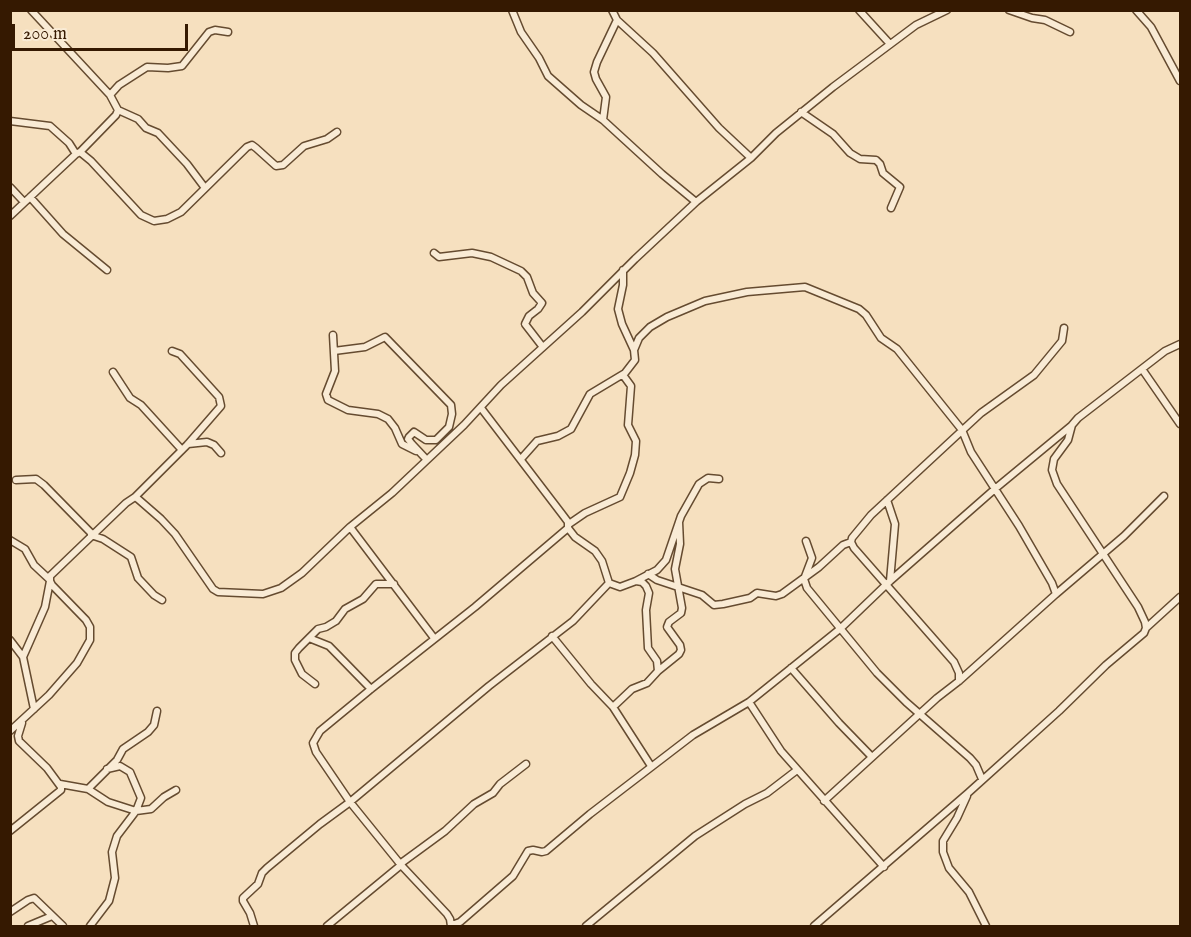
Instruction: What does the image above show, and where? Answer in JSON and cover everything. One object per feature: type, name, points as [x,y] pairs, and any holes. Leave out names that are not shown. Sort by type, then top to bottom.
[{"type":"street","points":[[31,10],[110,95],[118,110],[138,119],[146,128],[158,133],[187,164],[205,188]]},
{"type":"street","points":[[512,10],[521,32],[548,76],[581,105],[603,120],[696,202]]},
{"type":"street","points":[[612,10],[617,20],[653,53],[719,128],[751,158]]},
{"type":"street","points":[[860,10],[890,44]]},
{"type":"street","points":[[135,497],[175,534],[213,588],[224,593],[263,594],[281,588],[302,573],[350,527],[392,493],[542,346],[582,312],[623,269],[696,202],[751,158],[801,112],[916,24],[947,10]]},
{"type":"street","points":[[1009,10],[1045,20],[1070,32]]},
{"type":"street","points":[[1136,10],[1151,27],[1180,81]]},
{"type":"street","points":[[603,120],[606,97],[594,72],[617,20]]},
{"type":"street","points":[[110,95],[119,85],[147,67],[182,66],[209,32],[215,30],[228,32]]},
{"type":"street","points":[[10,216],[116,116],[118,110]]},
{"type":"street","points":[[801,112],[833,134],[850,153],[860,159],[876,160],[880,164],[883,173],[900,187],[891,208]]},
{"type":"street","points":[[10,121],[50,126],[78,153],[91,161],[141,215],[149,220],[175,216],[247,147],[252,145],[276,166],[283,165],[304,146],[331,137],[337,132]]},
{"type":"street","points":[[10,187],[24,202]]},
{"type":"street","points":[[30,197],[63,234],[107,270]]},
{"type":"street","points":[[434,253],[439,257],[472,254],[491,257],[521,271],[527,277],[533,293],[542,303],[529,316],[525,324],[542,346]]},
{"type":"street","points":[[521,459],[537,441],[558,436],[572,429],[590,394],[623,375],[635,360],[634,350],[618,309],[623,285],[623,269]]},
{"type":"street","points":[[634,350],[639,338],[650,327],[705,301],[755,291],[805,287],[861,311],[881,338],[897,349],[963,430],[971,452],[996,488],[1052,583],[1056,594]]},
{"type":"street","points":[[648,574],[657,580],[702,595],[711,604],[723,604],[750,598],[757,593],[776,596],[782,594],[804,579],[843,545],[851,542],[871,515],[981,413],[1034,375],[1062,341],[1064,328]]},
{"type":"street","points":[[333,335],[335,371],[326,394],[328,400],[348,410],[378,414],[388,419],[402,444],[420,452]]},
{"type":"street","points":[[334,351],[365,347],[385,337],[451,405],[452,414],[449,427],[436,440],[426,440],[414,432],[408,439],[427,460]]},
{"type":"street","points":[[623,375],[632,386],[628,425],[636,441],[635,456],[620,497],[585,513],[568,526],[475,607],[371,689],[320,731],[314,739],[316,752],[350,802],[400,864],[447,914],[452,926],[460,922],[513,876],[528,851],[546,851],[693,735],[749,702],[841,628],[996,488],[1072,426],[1078,418],[1166,351],[1180,344]]},
{"type":"street","points":[[23,657],[45,607],[49,580],[53,572],[135,497],[188,444],[221,406],[219,397],[211,388],[180,354],[172,351]]},
{"type":"street","points":[[1142,369],[1180,424]]},
{"type":"street","points":[[113,372],[130,398],[141,405],[182,450]]},
{"type":"street","points":[[481,408],[521,459],[575,537],[595,551],[602,561],[609,583],[620,587],[662,566],[687,503],[703,480],[708,478],[719,480]]},
{"type":"street","points":[[1072,426],[1068,440],[1054,459],[1052,470],[1057,484],[1138,607],[1146,628]]},
{"type":"street","points":[[188,444],[207,442],[221,453]]},
{"type":"street","points":[[16,480],[36,479],[44,485],[91,535],[103,539],[131,557],[138,578],[162,600]]},
{"type":"street","points":[[824,801],[937,698],[1103,554],[1164,496]]},
{"type":"street","points":[[887,500],[895,524],[889,583]]},
{"type":"street","points":[[613,707],[632,689],[647,682],[680,654],[680,645],[667,627],[669,622],[681,613],[682,608],[675,561],[680,544],[679,522]]},
{"type":"street","points":[[350,527],[434,638]]},
{"type":"street","points":[[10,540],[25,549],[34,565],[86,620],[91,634],[77,663],[24,720],[11,729]]},
{"type":"street","points":[[806,541],[812,558],[804,579],[807,588],[877,672],[976,765],[982,779]]},
{"type":"street","points":[[851,542],[857,552],[889,583],[954,662],[960,673],[959,681]]},
{"type":"street","points":[[636,581],[642,582],[649,593],[646,610],[648,648],[657,662],[658,671]]},
{"type":"street","points":[[254,927],[243,898],[258,884],[262,873],[573,621],[609,583]]},
{"type":"street","points":[[315,684],[302,674],[295,660],[295,653],[318,629],[336,621],[345,609],[363,598],[376,584],[394,584]]},
{"type":"street","points":[[814,927],[1059,711],[1106,664],[1144,633],[1146,628],[1180,597]]},
{"type":"street","points":[[552,636],[613,707],[651,766]]},
{"type":"street","points":[[309,638],[329,646],[371,689]]},
{"type":"street","points":[[10,640],[23,657],[34,709]]},
{"type":"street","points":[[791,668],[872,757]]},
{"type":"street","points":[[749,702],[781,752],[884,867]]},
{"type":"street","points":[[88,789],[117,760],[123,749],[148,732],[154,725],[157,711]]},
{"type":"street","points":[[24,720],[18,736],[19,741],[60,784],[88,789],[108,802],[136,811],[151,809],[176,790]]},
{"type":"street","points":[[327,927],[400,864],[445,831],[468,808],[493,793],[500,784],[526,764]]},
{"type":"street","points":[[90,927],[109,901],[115,878],[112,852],[117,836],[136,811],[141,798],[130,772],[120,766],[108,769]]},
{"type":"street","points":[[586,927],[695,836],[767,793],[797,770]]},
{"type":"street","points":[[10,831],[60,790],[60,784]]},
{"type":"street","points":[[968,792],[957,818],[943,841],[943,852],[950,868],[969,892],[986,927]]},
{"type":"street","points":[[10,912],[34,898],[63,927]]},
{"type":"street","points":[[28,927],[52,916]]}]
